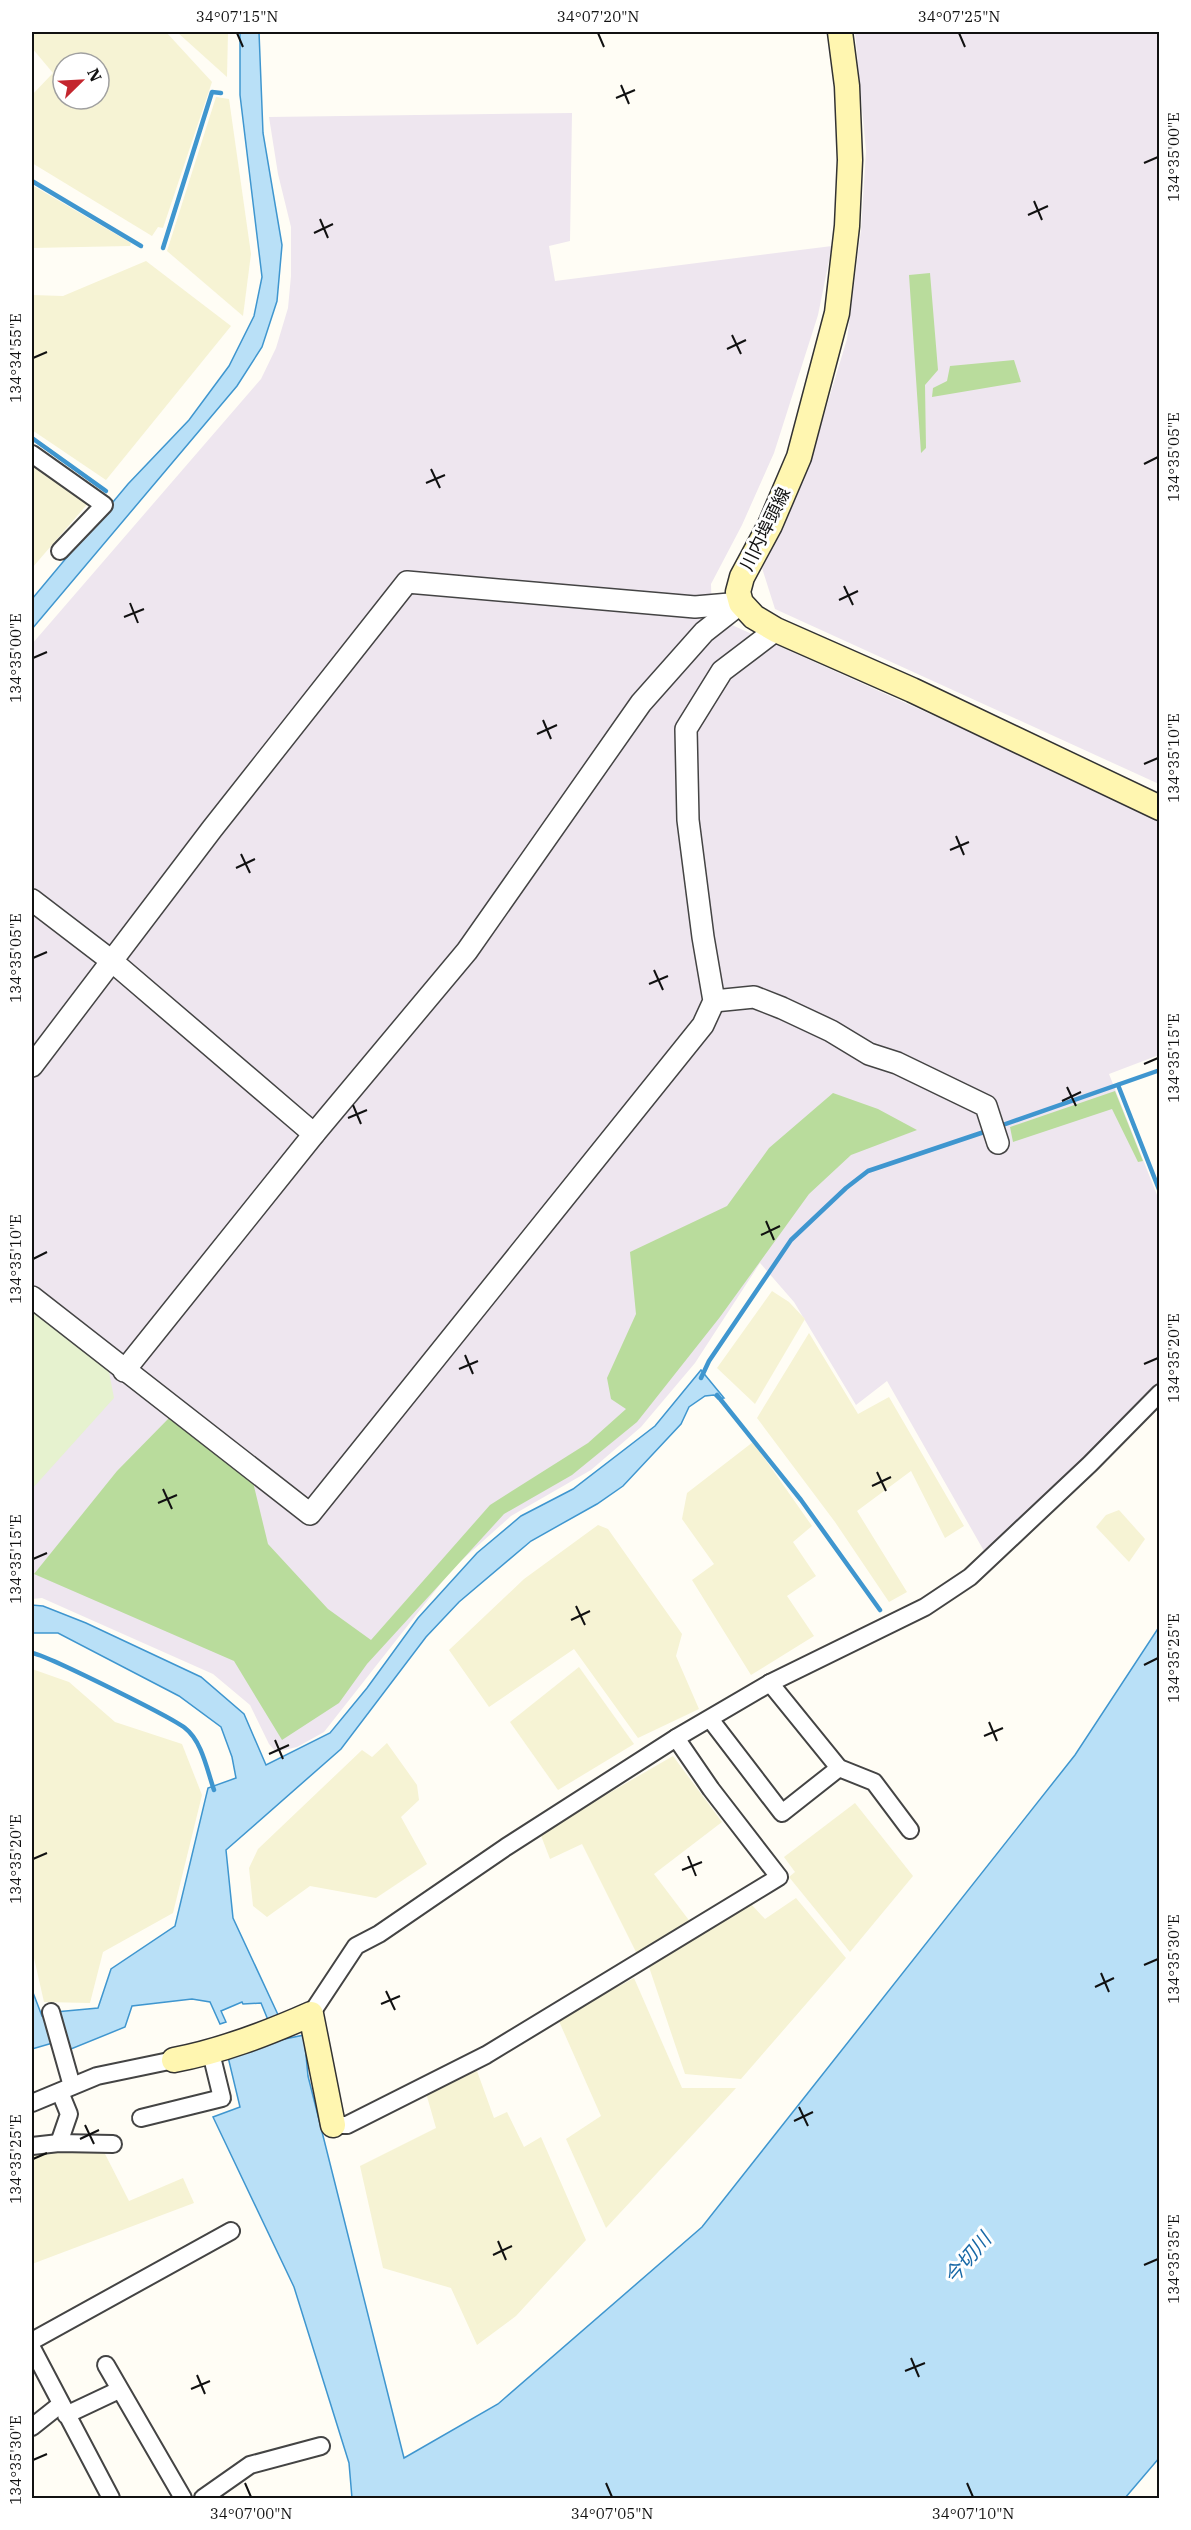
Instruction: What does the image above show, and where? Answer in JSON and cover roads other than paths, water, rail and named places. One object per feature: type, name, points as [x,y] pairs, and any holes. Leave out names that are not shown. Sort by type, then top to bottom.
[{"type":"main road","name":"川内埠頭線","points":[[741,603],[738,592],[742,578],[770,525],[799,457],[837,313],[847,226],[850,160],[847,86],[840,32]]},
{"type":"main road","points":[[741,603],[753,617],[776,630],[912,690],[1160,808]]},
{"type":"main road","points":[[174,2060],[211,2053],[263,2035],[311,2014],[333,2125]]},
{"type":"street","points":[[32,454],[104,505],[60,551]]},
{"type":"street","points":[[32,1066],[212,829],[407,582],[695,607],[741,603]]},
{"type":"street","points":[[124,1371],[314,1134],[467,951],[641,703],[704,632],[741,603]]},
{"type":"street","points":[[32,1297],[310,1514],[703,1025],[714,1001],[688,820],[686,729],[722,671],[776,630]]},
{"type":"street","points":[[32,900],[113,962],[314,1134]]},
{"type":"street","points":[[714,1001],[754,997],[831,1031],[869,1054],[897,1063],[986,1106],[998,1143]]},
{"type":"street","points":[[311,2014],[356,1946],[676,1738],[770,1683],[926,1607],[970,1577],[1090,1464],[1160,1393]]},
{"type":"street","points":[[770,1683],[839,1768],[874,1782],[910,1830]]},
{"type":"street","points":[[711,1719],[782,1813],[839,1768]]},
{"type":"street","points":[[333,2125],[347,2125],[486,2055],[779,1877],[711,1789],[676,1738]]},
{"type":"street","points":[[51,2012],[62,2053],[69,2114],[59,2143]]},
{"type":"street","points":[[141,2118],[222,2098],[211,2053]]},
{"type":"street","points":[[32,2103],[97,2076],[174,2060]]},
{"type":"street","points":[[32,2146],[59,2143],[113,2144]]},
{"type":"street","points":[[32,2341],[231,2231]]},
{"type":"street","points":[[32,2348],[111,2499]]},
{"type":"street","points":[[106,2366],[183,2499]]},
{"type":"street","points":[[32,2427],[64,2409],[119,2390]]},
{"type":"street","points":[[203,2499],[250,2465],[321,2445]]},
{"type":"water","points":[[240,32],[259,32],[263,133],[282,245],[277,301],[262,347],[237,386],[32,629],[32,599],[128,484],[189,420],[229,366],[254,316],[262,277],[240,95]]},
{"type":"water","points":[[701,1370],[724,1398],[718,1399],[714,1395],[705,1396],[689,1407],[681,1424],[623,1486],[597,1504],[531,1541],[459,1602],[426,1637],[341,1749],[226,1850],[233,1918],[280,2019],[268,2020],[261,2003],[243,2004],[242,2002],[221,2011],[226,2022],[220,2024],[210,2002],[192,1999],[132,2006],[125,2027],[66,2051],[63,2040],[32,2049],[32,1990],[42,2016],[55,2012],[98,2008],[111,1969],[175,1926],[208,1788],[236,1778],[232,1757],[221,1727],[179,1696],[58,1633],[32,1633],[32,1605],[43,1606],[86,1623],[201,1677],[244,1714],[266,1765],[330,1733],[367,1688],[418,1618],[477,1553],[521,1516],[573,1489],[655,1426]]},
{"type":"water","name":"今切川","points":[[1159,1627],[1160,2457],[1125,2498],[352,2498],[349,2463],[294,2287],[213,2117],[240,2107],[228,2057],[261,2044],[304,2035],[308,2076],[404,2458],[498,2404],[702,2227],[1075,1755]]},
{"type":"waterway","points":[[163,248],[212,92],[221,93]]},
{"type":"waterway","points":[[32,181],[141,246]]},
{"type":"waterway","points":[[32,438],[106,491]]},
{"type":"waterway","points":[[997,1127],[1160,1070]]},
{"type":"waterway","points":[[1118,1085],[1160,1192]]},
{"type":"waterway","points":[[701,1378],[709,1361],[791,1240],[846,1188],[868,1171],[987,1131]]},
{"type":"waterway","points":[[717,1395],[801,1500],[880,1610]]},
{"type":"waterway","points":[[32,1653],[108,1687],[185,1728],[200,1748],[214,1790]]}]
